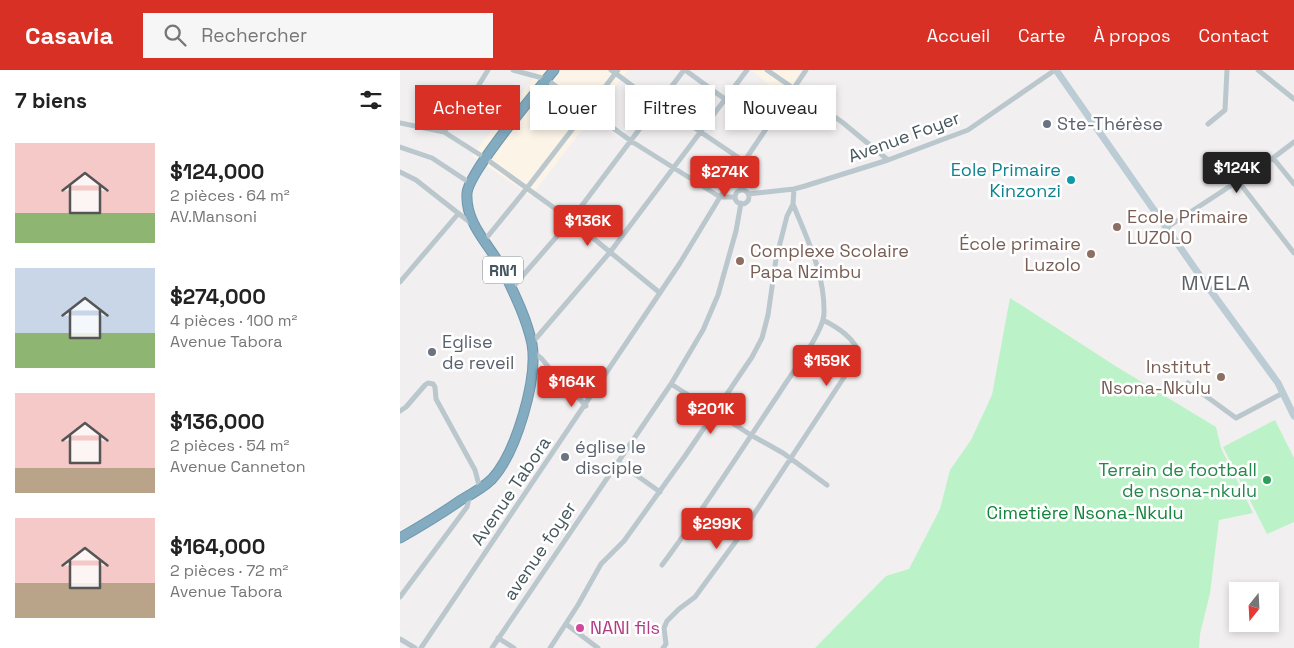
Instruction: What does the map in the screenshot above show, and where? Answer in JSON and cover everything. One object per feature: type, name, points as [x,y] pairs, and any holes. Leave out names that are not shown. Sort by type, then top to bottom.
[{"type":"highway","name":"RN1","points":[[400,538],[480,489],[500,468],[514,443],[531,380],[532,343],[512,288],[502,268],[475,226],[467,202],[470,183],[485,158],[554,70]]},
{"type":"street","points":[[444,132],[488,70]]},
{"type":"street","points":[[513,70],[546,79],[554,85]]},
{"type":"street","points":[[532,343],[611,251],[725,99],[685,70],[674,85]]},
{"type":"street","points":[[736,85],[747,70]]},
{"type":"street","points":[[767,70],[788,85]]},
{"type":"street","name":"Avenue Tabora","points":[[797,85],[806,70]]},
{"type":"street","points":[[1055,70],[1278,383],[1294,416]]},
{"type":"street","name":"Avenue Foyer","points":[[748,194],[794,190],[888,160],[968,130],[1055,70]]},
{"type":"street","points":[[1208,124],[1225,110],[1227,70]]},
{"type":"street","points":[[1258,70],[1294,99]]},
{"type":"street","points":[[605,85],[615,71],[634,85]]},
{"type":"street","points":[[836,118],[888,160]]},
{"type":"street","points":[[400,123],[444,132],[485,158],[571,220],[660,293]]},
{"type":"street","points":[[484,241],[572,130]]},
{"type":"street","points":[[615,130],[720,197],[735,197]]},
{"type":"street","points":[[512,288],[571,220],[640,130]]},
{"type":"street","points":[[697,130],[744,162]]},
{"type":"street","name":"Avenue Tabora","points":[[421,648],[586,406],[680,263],[720,197],[765,130]]},
{"type":"street","points":[[1166,228],[1273,158],[1294,142]]},
{"type":"street","points":[[400,147],[432,158],[470,183]]},
{"type":"street","points":[[1273,158],[1294,184]]},
{"type":"street","points":[[400,172],[416,180],[475,226]]},
{"type":"street","points":[[1238,181],[1294,253]]},
{"type":"street","points":[[740,190],[745,191],[748,194],[748,201],[741,203],[735,197],[740,190]]},
{"type":"street","points":[[550,648],[601,564],[624,541],[660,492],[752,357],[762,338],[768,315],[776,259],[786,216],[793,204],[794,190]]},
{"type":"street","name":"avenue foyer","points":[[492,648],[671,384],[703,330],[718,295],[736,231],[741,203]]},
{"type":"street","points":[[662,565],[726,475],[808,349],[823,320],[822,281],[813,250],[793,204]]},
{"type":"street","points":[[400,282],[458,214]]},
{"type":"street","points":[[663,648],[666,644],[664,628],[667,621],[695,597],[739,537],[858,356],[858,350],[853,341],[833,325],[823,320]]},
{"type":"street","points":[[533,356],[537,355],[542,359],[562,384],[586,406]]},
{"type":"street","points":[[1188,383],[1236,418],[1283,393]]},
{"type":"street","points":[[400,411],[406,407],[425,385],[433,384],[436,399],[475,470],[480,489]]},
{"type":"street","points":[[671,384],[751,436],[783,453],[827,485]]},
{"type":"street","points":[[618,462],[660,492]]},
{"type":"street","points":[[400,597],[467,507],[470,495]]},
{"type":"street","points":[[566,624],[598,648]]},
{"type":"street","points":[[498,638],[514,648]]},
{"type":"street","points":[[400,639],[415,648]]},
{"type":"shaded area","points":[[540,70],[628,70],[615,87],[615,85],[530,85],[530,130],[582,130],[531,196],[472,156],[493,130],[520,130],[520,95]]},
{"type":"shaded area","points":[[751,70],[808,70],[799,85],[769,85]]},
{"type":"green space","name":"Cimetière Nsona-Nkulu","points":[[1010,298],[1117,367],[1216,427],[1221,448],[1253,513],[1219,520],[1210,593],[1200,634],[1199,648],[815,648],[886,576],[909,569],[940,509],[950,470],[971,440],[992,395]]},
{"type":"green space","name":"Terrain de football de nsona-nkulu","points":[[1275,420],[1294,458],[1294,522],[1267,534],[1223,447]]},
{"type":"place","name":"Ste-Thérèse","points":[[1047,124]]},
{"type":"place","name":"Eole Primaire Kinzonzi","points":[[1071,180]]},
{"type":"place","name":"Ecole Primaire LUZOLO","points":[[1117,227]]},
{"type":"place","name":"École primaire Luzolo","points":[[1091,254]]},
{"type":"place","name":"Complexe Scolaire Papa Nzimbu","points":[[740,261]]},
{"type":"place","name":"Eglise de reveil","points":[[432,352]]},
{"type":"place","name":"Institut Nsona-Nkulu","points":[[1221,377]]},
{"type":"place","name":"église le disciple","points":[[565,457]]},
{"type":"place","name":"Terrain de football de nsona-nkulu","points":[[1267,480]]},
{"type":"place","name":"NANI fils","points":[[580,628]]},
{"type":"district","name":"MVELA","points":[[1216,283]]}]
